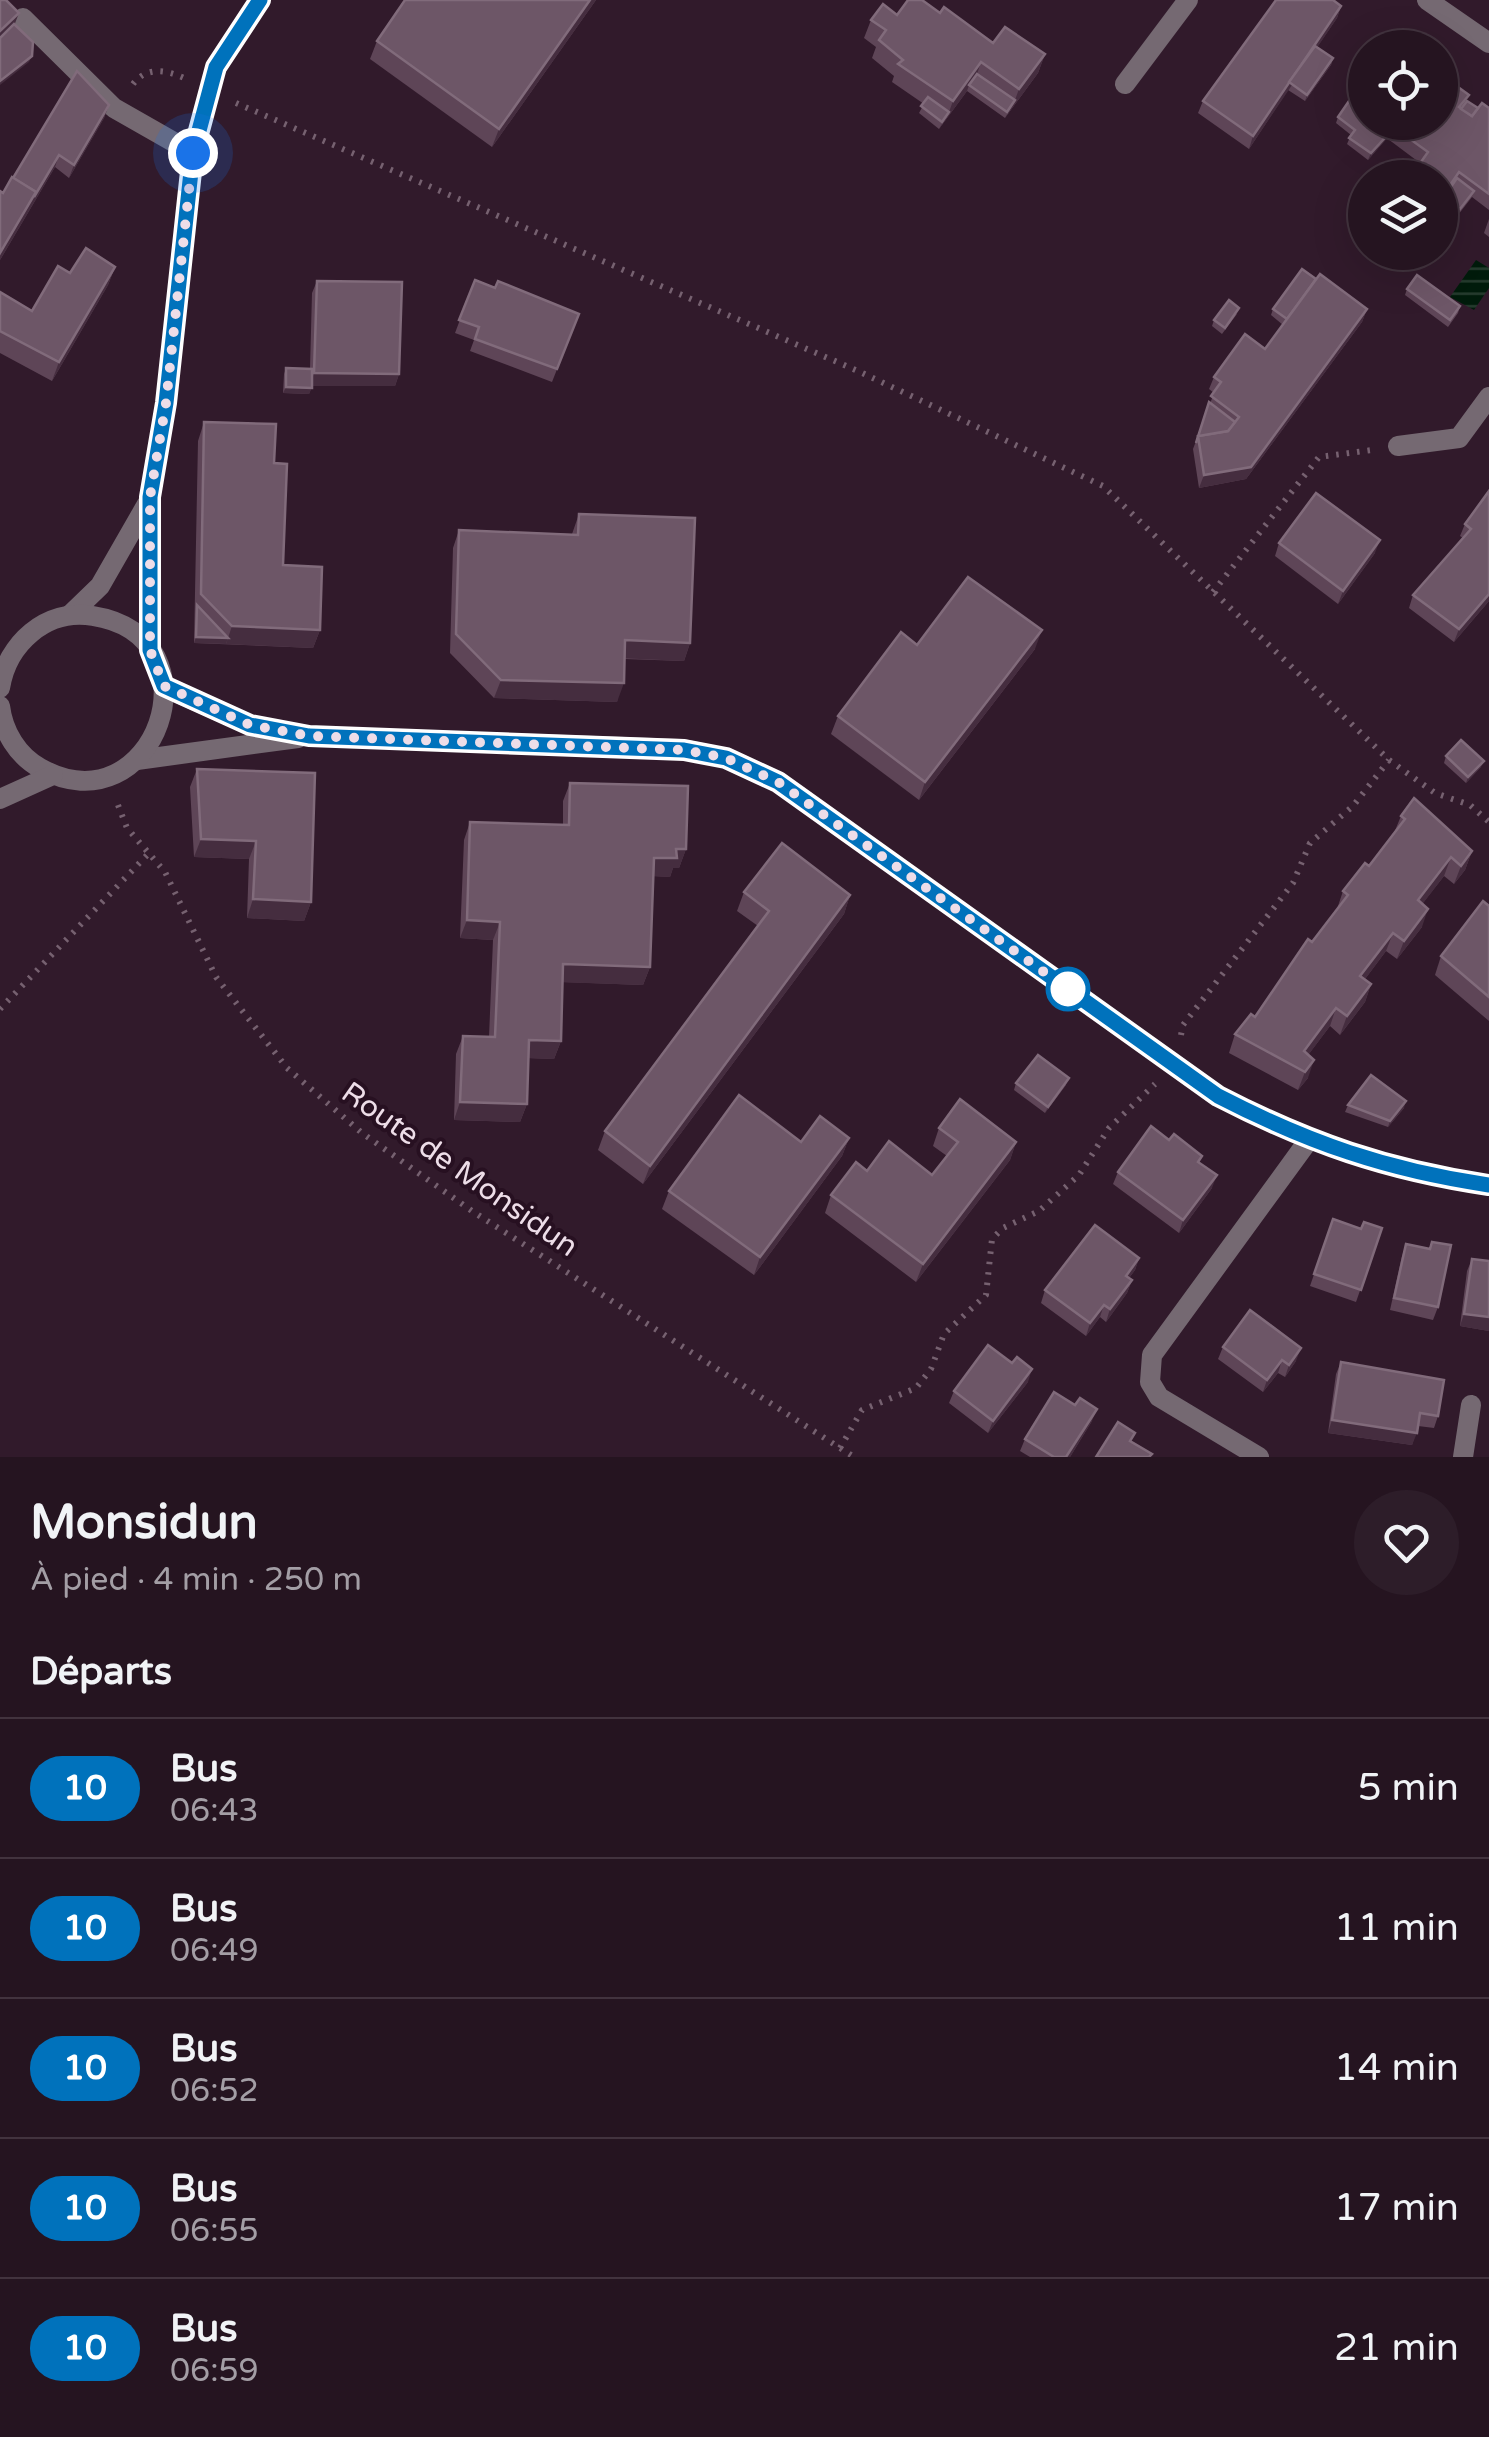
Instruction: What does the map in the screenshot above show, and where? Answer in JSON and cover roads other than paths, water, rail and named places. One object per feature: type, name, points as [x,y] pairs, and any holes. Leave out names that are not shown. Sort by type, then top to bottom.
[{"type":"street","points":[[0,710],[18,750],[53,775],[85,780],[117,772],[137,760],[160,726],[164,686],[150,650],[150,497],[166,403],[193,153],[216,67],[260,0]]},
{"type":"street","points":[[1125,84],[1188,0]]},
{"type":"street","points":[[1427,0],[1489,44]]},
{"type":"street","points":[[23,18],[114,108],[193,153]]},
{"type":"street","points":[[1398,446],[1459,438],[1489,396]]},
{"type":"street","points":[[70,615],[100,586],[128,544],[150,497]]},
{"type":"street","points":[[0,688],[20,641],[52,620],[70,615],[88,615],[123,626],[150,650]]},
{"type":"street","points":[[164,686],[250,725],[309,736],[684,750],[726,758],[778,782],[1218,1096],[1308,1141],[1374,1164],[1489,1186]]},
{"type":"street","points":[[137,760],[240,750],[309,736]]},
{"type":"street","points":[[0,799],[53,775]]},
{"type":"street","points":[[1259,1457],[1159,1396],[1150,1382],[1152,1355],[1308,1141]]},
{"type":"street","points":[[1463,1457],[1471,1405]]}]
